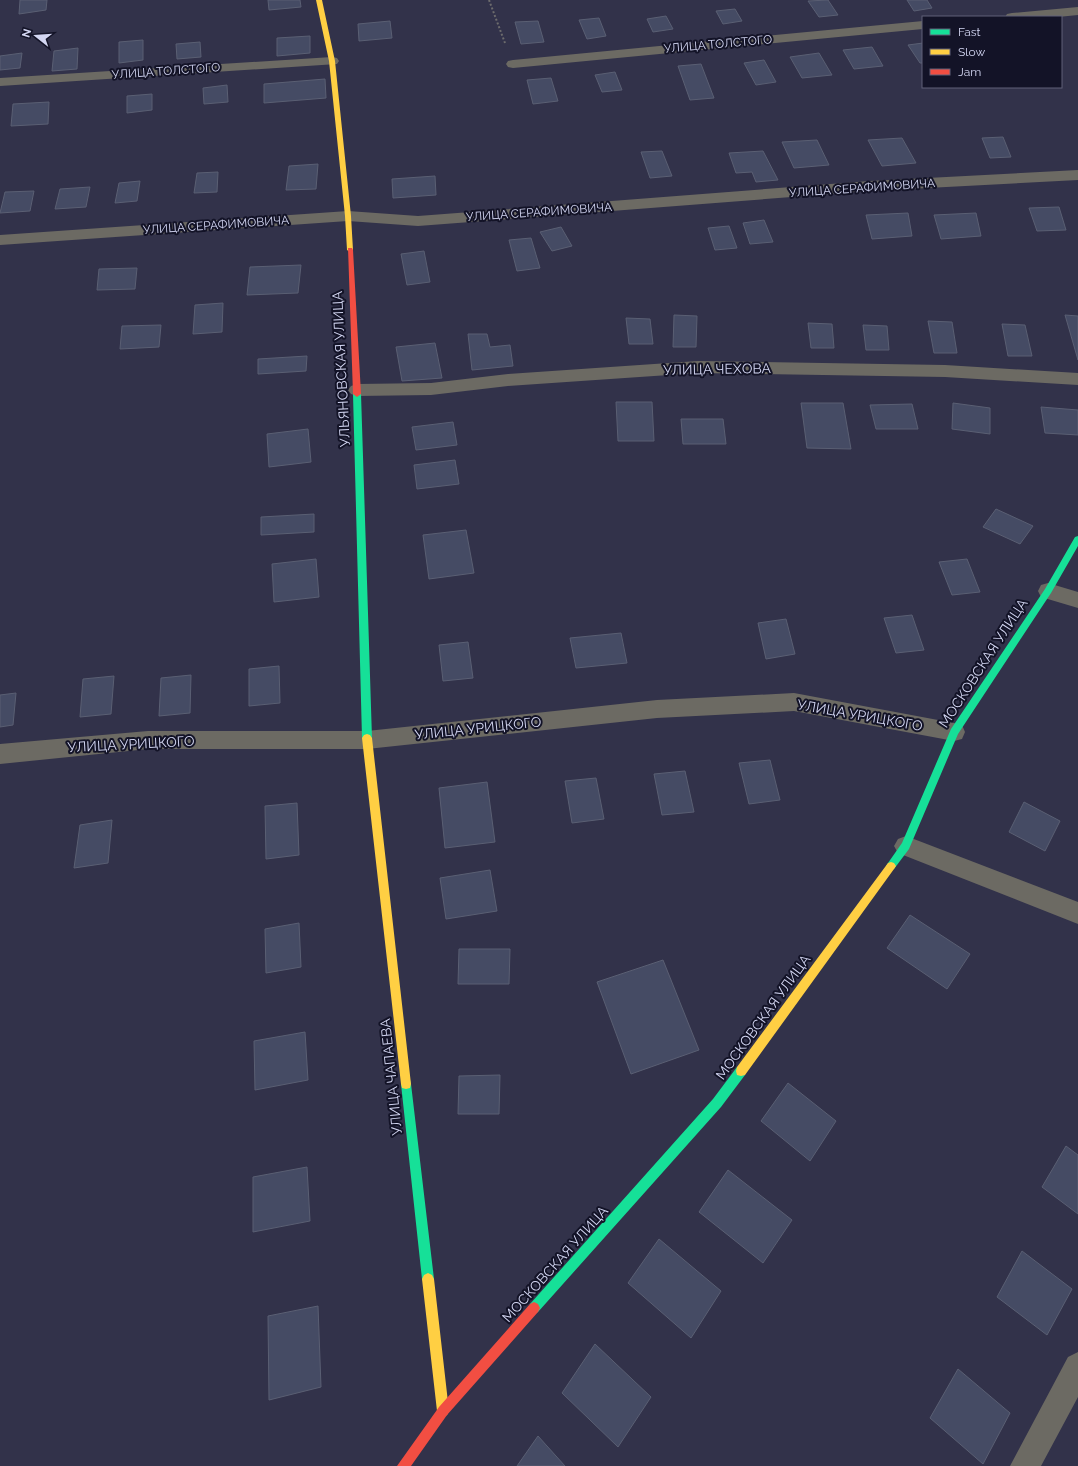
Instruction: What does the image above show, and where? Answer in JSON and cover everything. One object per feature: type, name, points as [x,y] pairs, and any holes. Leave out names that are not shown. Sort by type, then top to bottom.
[{"type":"street","name":"УЛЬЯНОВСКАЯ УЛИЦА","points":[[319,0],[332,61],[348,216],[357,390],[367,740]]},
{"type":"street","points":[[1023,16],[1078,11]]},
{"type":"street","name":"УЛИЦА ТОЛСТОГО","points":[[513,64],[922,25]]},
{"type":"street","name":"УЛИЦА ТОЛСТОГО","points":[[0,82],[332,61]]},
{"type":"street","name":"УЛИЦА СЕРАФИМОВИЧА","points":[[0,240],[348,216],[418,221],[870,186],[1078,175]]},
{"type":"street","name":"УЛИЦА ЧЕХОВА","points":[[357,390],[431,390],[508,380],[698,367],[945,370],[1078,379]]},
{"type":"street","name":"МОСКОВСКАЯ УЛИЦА","points":[[403,1466],[443,1411],[717,1103],[906,846],[954,732],[1048,591],[1078,539]]},
{"type":"street","points":[[1048,591],[1078,600]]},
{"type":"street","name":"УЛИЦА УРИЦКОГО","points":[[0,754],[148,740],[367,740],[657,709],[794,702],[954,732]]},
{"type":"street","name":"УЛИЦА ЧАПАЕВА","points":[[367,740],[443,1411]]},
{"type":"street","points":[[906,846],[1078,913]]},
{"type":"street","points":[[1025,1466],[1078,1368]]},
{"type":"path","points":[[489,0],[513,64]]},
{"type":"building","points":[[20,0],[47,0],[46,10],[19,14]]},
{"type":"building","points":[[268,0],[300,0],[301,7],[269,10]]},
{"type":"building","points":[[828,0],[838,15],[819,17],[808,1]]},
{"type":"building","points":[[907,0],[927,0],[932,8],[914,11]]},
{"type":"building","points":[[735,9],[742,21],[723,24],[716,11]]},
{"type":"building","points":[[666,16],[673,29],[653,32],[647,19]]},
{"type":"building","points":[[599,18],[606,36],[587,39],[579,20]]},
{"type":"building","points":[[390,21],[392,38],[359,41],[358,24]]},
{"type":"building","points":[[538,21],[544,42],[521,44],[515,22]]},
{"type":"building","points":[[310,36],[310,53],[277,56],[277,38]]},
{"type":"building","points":[[143,40],[143,60],[119,63],[119,42]]},
{"type":"building","points":[[200,42],[201,57],[177,59],[176,44]]},
{"type":"building","points":[[922,43],[922,63],[920,63],[908,45]]},
{"type":"building","points":[[872,47],[883,66],[854,69],[843,50]]},
{"type":"building","points":[[78,48],[77,69],[52,71],[54,51]]},
{"type":"building","points":[[22,53],[20,68],[0,70],[0,56]]},
{"type":"building","points":[[819,53],[832,75],[802,78],[790,57]]},
{"type":"building","points":[[764,60],[776,82],[756,85],[744,63]]},
{"type":"building","points":[[701,64],[714,98],[690,100],[678,66]]},
{"type":"building","points":[[615,72],[622,90],[602,92],[595,75]]},
{"type":"building","points":[[551,78],[558,101],[533,104],[527,80]]},
{"type":"building","points":[[325,79],[326,98],[264,103],[264,84]]},
{"type":"building","points":[[227,85],[228,102],[204,104],[203,88]]},
{"type":"building","points":[[152,94],[152,110],[127,113],[127,96]]},
{"type":"building","points":[[49,102],[48,124],[11,126],[13,104]]},
{"type":"building","points":[[1003,137],[1011,157],[990,158],[982,138]]},
{"type":"building","points":[[902,138],[916,163],[882,166],[868,140]]},
{"type":"building","points":[[817,140],[829,165],[794,168],[782,142]]},
{"type":"building","points":[[662,151],[672,176],[650,178],[641,152]]},
{"type":"building","points":[[763,151],[778,180],[756,182],[752,172],[736,173],[729,153]]},
{"type":"building","points":[[318,164],[316,189],[286,190],[289,166]]},
{"type":"building","points":[[218,172],[217,192],[194,193],[197,173]]},
{"type":"building","points":[[435,176],[436,195],[393,198],[392,179]]},
{"type":"building","points":[[140,181],[137,201],[115,203],[119,183]]},
{"type":"building","points":[[90,187],[86,207],[55,209],[60,189]]},
{"type":"building","points":[[34,191],[30,211],[0,213],[5,192]]},
{"type":"building","points":[[1059,207],[1066,230],[1037,231],[1029,208]]},
{"type":"building","points":[[908,213],[912,236],[872,239],[866,215]]},
{"type":"building","points":[[976,213],[981,236],[941,239],[934,215]]},
{"type":"building","points":[[764,220],[773,242],[750,244],[743,223]]},
{"type":"building","points":[[729,226],[737,248],[715,250],[708,228]]},
{"type":"building","points":[[561,227],[572,246],[552,251],[540,232]]},
{"type":"building","points":[[531,238],[540,268],[517,271],[509,240]]},
{"type":"building","points":[[424,251],[430,282],[407,285],[401,254]]},
{"type":"building","points":[[301,265],[298,293],[247,295],[250,267]]},
{"type":"building","points":[[137,268],[135,289],[97,290],[99,269]]},
{"type":"building","points":[[223,303],[222,332],[193,334],[195,305]]},
{"type":"building","points":[[674,315],[697,316],[696,347],[673,347]]},
{"type":"building","points":[[1065,315],[1078,316],[1078,360]]},
{"type":"building","points":[[626,318],[650,319],[653,344],[629,344]]},
{"type":"building","points":[[928,321],[952,322],[957,353],[934,353]]},
{"type":"building","points":[[808,323],[832,324],[834,348],[811,348]]},
{"type":"building","points":[[1002,324],[1025,325],[1032,356],[1008,356]]},
{"type":"building","points":[[161,325],[159,347],[120,349],[122,326]]},
{"type":"building","points":[[863,325],[887,326],[889,350],[866,350]]},
{"type":"building","points":[[468,334],[487,334],[490,347],[510,345],[513,366],[472,370]]},
{"type":"building","points":[[435,343],[442,378],[402,381],[396,347]]},
{"type":"building","points":[[307,356],[306,371],[258,374],[258,359]]},
{"type":"building","points":[[616,402],[652,402],[654,441],[618,441]]},
{"type":"building","points":[[801,403],[843,403],[851,449],[807,448]]},
{"type":"building","points":[[953,403],[990,408],[990,434],[952,429]]},
{"type":"building","points":[[912,404],[918,429],[876,429],[870,405]]},
{"type":"building","points":[[1041,407],[1078,410],[1078,435],[1045,433]]},
{"type":"building","points":[[681,419],[723,419],[726,444],[683,444]]},
{"type":"building","points":[[453,422],[457,445],[416,450],[412,427]]},
{"type":"building","points":[[308,429],[311,462],[269,467],[267,434]]},
{"type":"building","points":[[455,460],[459,484],[417,489],[414,465]]},
{"type":"building","points":[[996,509],[1033,526],[1020,544],[983,527]]},
{"type":"building","points":[[314,514],[314,532],[261,535],[261,517]]},
{"type":"building","points":[[466,530],[474,573],[429,579],[423,535]]},
{"type":"building","points":[[316,559],[319,597],[274,602],[272,564]]},
{"type":"building","points":[[967,559],[980,592],[952,595],[939,562]]},
{"type":"building","points":[[912,615],[924,650],[896,653],[884,618]]},
{"type":"building","points":[[786,619],[795,654],[766,659],[758,623]]},
{"type":"building","points":[[621,633],[627,663],[576,668],[570,638]]},
{"type":"building","points":[[468,642],[473,678],[443,681],[439,645]]},
{"type":"building","points":[[279,666],[280,703],[249,706],[249,669]]},
{"type":"building","points":[[191,675],[190,713],[159,716],[161,678]]},
{"type":"building","points":[[114,676],[111,714],[80,717],[83,679]]},
{"type":"building","points":[[16,693],[13,725],[0,727],[0,695]]},
{"type":"building","points":[[770,760],[780,800],[749,804],[739,763]]},
{"type":"building","points":[[685,771],[694,812],[662,815],[654,774]]},
{"type":"building","points":[[596,778],[604,819],[572,823],[565,781]]},
{"type":"building","points":[[487,782],[495,842],[445,848],[439,788]]},
{"type":"building","points":[[1024,802],[1060,821],[1045,851],[1009,832]]},
{"type":"building","points":[[297,803],[299,855],[266,859],[265,806]]},
{"type":"building","points":[[112,820],[108,863],[74,868],[80,825]]},
{"type":"building","points":[[490,870],[497,911],[446,919],[440,878]]},
{"type":"building","points":[[910,915],[970,954],[947,989],[887,948]]},
{"type":"building","points":[[299,923],[301,967],[266,973],[265,929]]},
{"type":"building","points":[[459,949],[510,949],[509,984],[458,984]]},
{"type":"building","points":[[663,960],[699,1050],[631,1074],[597,982]]},
{"type":"building","points":[[305,1032],[308,1080],[255,1090],[254,1041]]},
{"type":"building","points":[[500,1075],[499,1114],[458,1114],[459,1076]]},
{"type":"building","points":[[788,1083],[836,1121],[810,1161],[761,1121]]},
{"type":"building","points":[[1066,1146],[1078,1155],[1078,1214],[1042,1187]]},
{"type":"building","points":[[307,1167],[310,1221],[253,1232],[253,1177]]},
{"type":"building","points":[[728,1170],[792,1220],[763,1263],[699,1212]]},
{"type":"building","points":[[659,1239],[721,1291],[691,1338],[628,1283]]},
{"type":"building","points":[[1022,1251],[1072,1289],[1047,1335],[997,1297]]},
{"type":"building","points":[[318,1306],[321,1387],[269,1400],[268,1316]]},
{"type":"building","points":[[595,1344],[651,1397],[618,1447],[562,1393]]},
{"type":"building","points":[[958,1369],[1010,1413],[983,1464],[930,1418]]},
{"type":"building","points":[[538,1436],[565,1466],[517,1466]]},
{"type":"traffic: fast","points":[[357,394],[367,738]]},
{"type":"traffic: fast","points":[[891,866],[906,846],[954,732],[1048,591],[1078,539]]},
{"type":"traffic: fast","points":[[534,1308],[717,1103],[741,1071]]},
{"type":"traffic: fast","points":[[406,1084],[428,1279]]},
{"type":"traffic: slow","points":[[319,0],[332,61],[348,216],[350,250]]},
{"type":"traffic: slow","points":[[367,738],[406,1084]]},
{"type":"traffic: slow","points":[[741,1071],[891,866]]},
{"type":"traffic: slow","points":[[428,1279],[443,1411]]},
{"type":"traffic: jam","points":[[350,250],[357,394]]},
{"type":"traffic: jam","points":[[403,1466],[443,1411],[534,1308]]}]
